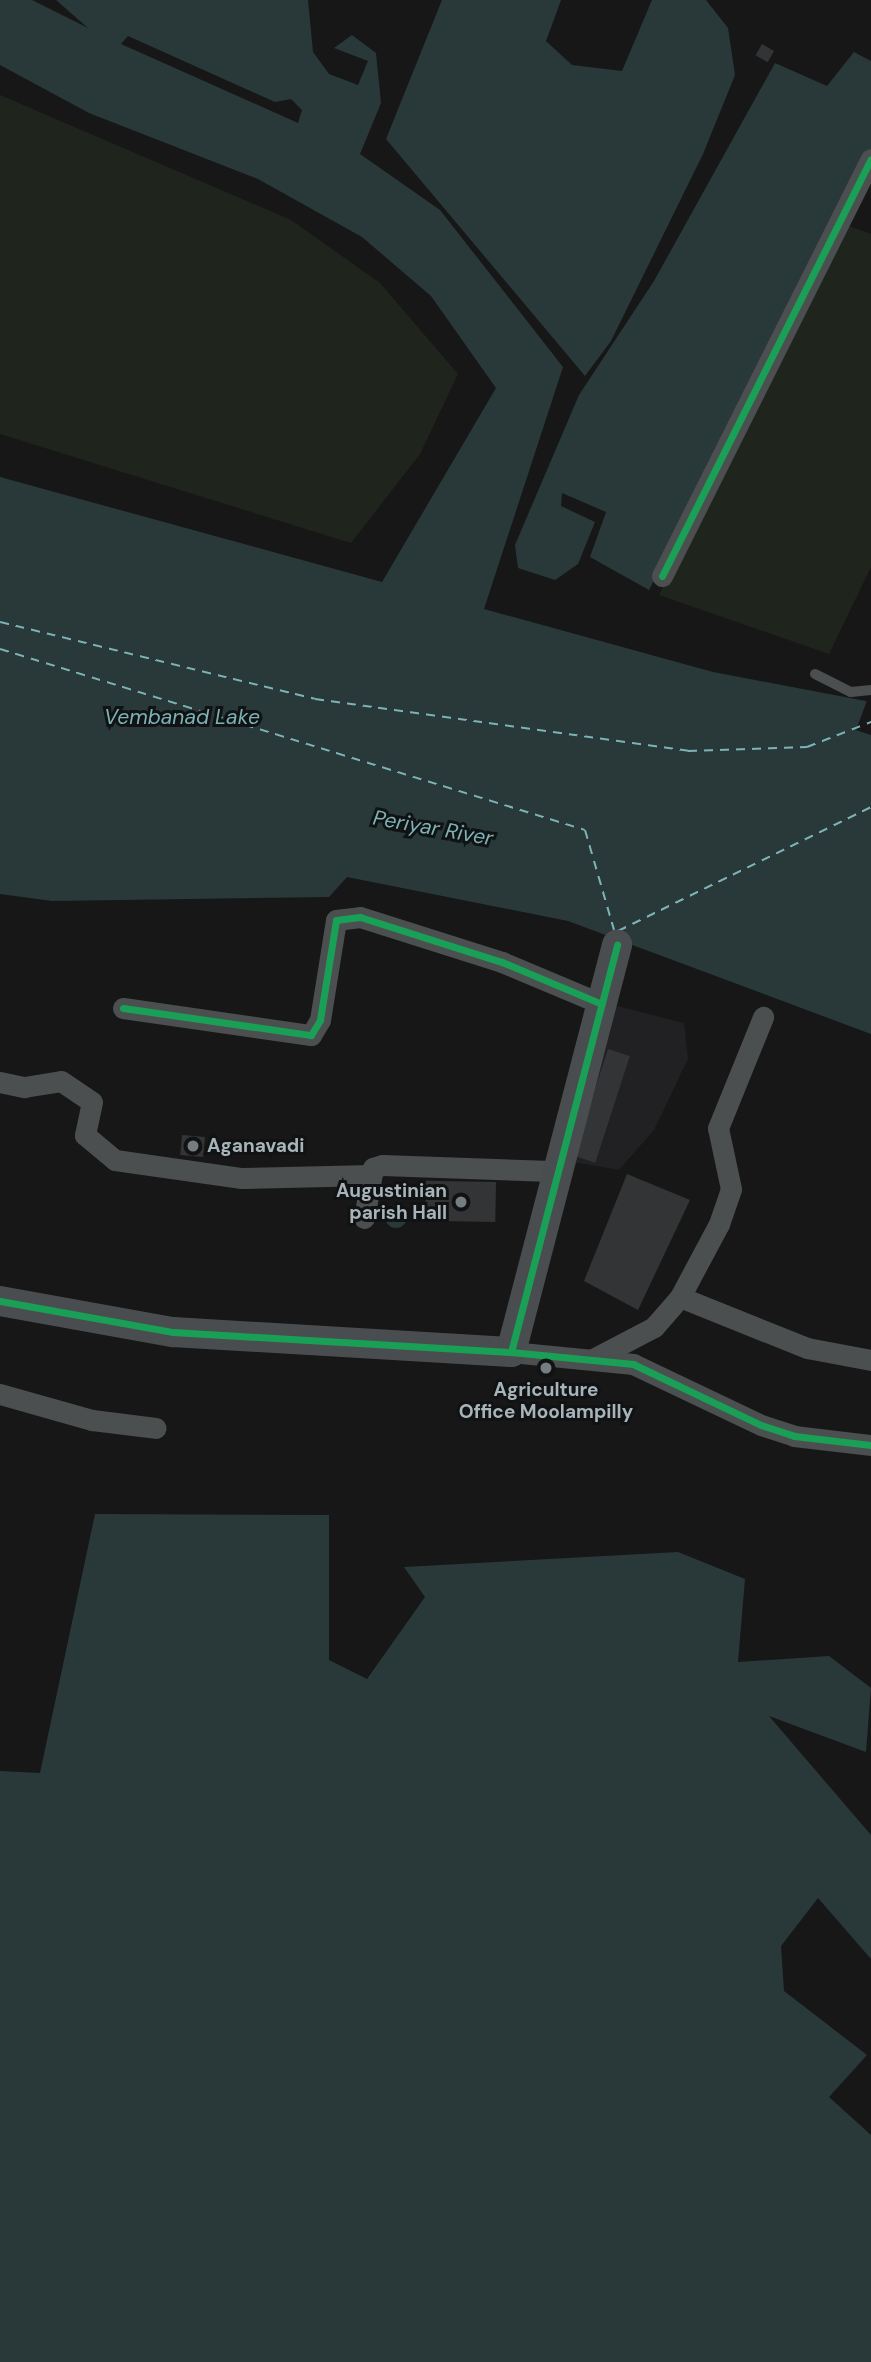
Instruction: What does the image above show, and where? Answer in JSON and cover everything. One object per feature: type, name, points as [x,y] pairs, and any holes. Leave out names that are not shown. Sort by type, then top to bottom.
[{"type":"street","points":[[662,576],[871,159]]},
{"type":"street","points":[[123,1008],[311,1035],[320,1020],[336,919],[360,917],[502,962],[602,1004]]},
{"type":"street","points":[[511,1352],[617,945]]},
{"type":"street","points":[[593,1359],[654,1327],[680,1297],[731,1189],[718,1128],[763,1017]]},
{"type":"street","points":[[0,1082],[24,1087],[61,1081],[92,1102],[85,1135],[115,1160],[242,1178],[371,1175],[382,1166],[558,1171]]},
{"type":"street","points":[[363,1218],[371,1175]]},
{"type":"street","points":[[680,1297],[807,1348],[871,1360]]},
{"type":"street","points":[[0,1301],[173,1332],[511,1352],[633,1364],[794,1436],[871,1445]]},
{"type":"street","points":[[0,1394],[92,1420],[156,1428]]},
{"type":"lane","points":[[815,674],[851,692],[871,690]]},
{"type":"shaded area","points":[[0,95],[291,220],[380,283],[458,374],[420,454],[351,543],[0,434]]},
{"type":"shaded area","points":[[846,225],[871,234],[871,567],[829,654],[659,595]]},
{"type":"shaded area","points":[[613,1005],[684,1023],[688,1059],[654,1130],[619,1170],[567,1161]]},
{"type":"water","name":"Vembanad Lake","points":[[0,0],[32,0],[88,28],[56,0],[308,0],[313,52],[329,74],[358,85],[368,61],[334,48],[352,35],[376,53],[381,103],[360,154],[440,210],[563,367],[484,609],[713,672],[871,702],[871,1034],[568,921],[347,877],[329,897],[52,901],[0,894],[0,477],[382,582],[496,388],[431,296],[362,237],[258,179],[89,113],[0,65]],"holes":[[[128,36],[275,102],[291,99],[302,110],[298,123],[121,44]]]},
{"type":"water","points":[[442,0],[561,0],[546,41],[572,65],[622,71],[652,0],[706,0],[728,28],[735,75],[703,154],[611,341],[585,376],[386,139]]},
{"type":"water","points":[[854,52],[871,61],[871,151],[649,590],[590,557],[606,512],[562,493],[561,506],[595,522],[578,564],[555,580],[518,568],[515,545],[579,395],[654,281],[775,63],[827,86]]},
{"type":"water","points":[[396,1206],[404,1209],[407,1217],[404,1225],[396,1228],[388,1225],[385,1217],[388,1209]]},
{"type":"water","points":[[95,1514],[329,1515],[329,1660],[367,1679],[425,1597],[404,1567],[678,1552],[745,1579],[738,1662],[829,1656],[871,1688],[866,1752],[769,1716],[871,1835],[871,1959],[818,1898],[781,1946],[784,1991],[867,2055],[829,2097],[871,2135],[871,2362],[0,2362],[0,1771],[40,1773]]},
{"type":"pier","points":[[868,698],[871,699],[871,735],[856,730]]},
{"type":"building","points":[[762,44],[774,51],[768,62],[756,55]]},
{"type":"building","points":[[608,1049],[630,1056],[595,1163],[573,1156]]},
{"type":"building","name":"Aganavadi","points":[[182,1135],[205,1137],[203,1157],[180,1155]]},
{"type":"building","points":[[627,1174],[690,1200],[638,1310],[584,1281]]},
{"type":"building","name":"Augustinian parish Hall","points":[[426,1181],[496,1182],[495,1222],[425,1221]]},
{"type":"ferry route","points":[[0,622],[315,699],[688,751],[807,747],[871,722]]},
{"type":"ferry route","points":[[0,649],[585,830],[614,930]]},
{"type":"ferry route","points":[[618,931],[871,807]]},
{"type":"cycle path","points":[[662,576],[871,159]]},
{"type":"cycle path","points":[[123,1008],[311,1035],[320,1020],[336,920],[360,917],[502,962],[602,1004]]},
{"type":"cycle path","points":[[0,1301],[173,1332],[511,1352],[617,945]]},
{"type":"cycle path","points":[[511,1352],[633,1364],[761,1425],[794,1436],[871,1445]]},
{"type":"place","name":"Aganavadi","points":[[193,1146]]},
{"type":"place","name":"Augustinian parish Hall","points":[[461,1202]]},
{"type":"place","name":"Agriculture Office Moolampilly","points":[[546,1368]]},
{"type":"water label","name":"Periyar River","points":[[433,828]]}]
